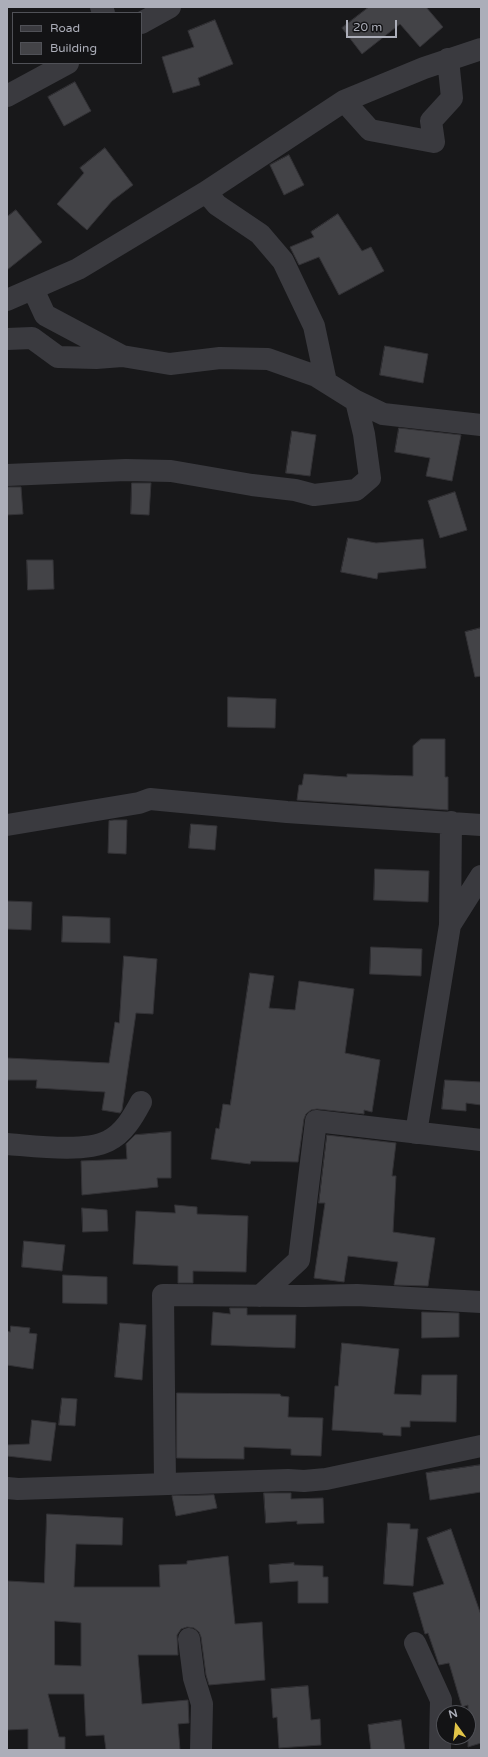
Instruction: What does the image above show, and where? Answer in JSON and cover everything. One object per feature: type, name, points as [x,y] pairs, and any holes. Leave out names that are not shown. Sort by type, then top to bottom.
[{"type":"street","points":[[142,22],[170,7]]},
{"type":"street","points":[[7,300],[78,269],[206,192],[344,101],[448,59],[481,49]]},
{"type":"street","points":[[344,101],[370,130],[434,142],[431,120],[452,98],[448,59]]},
{"type":"street","points":[[7,96],[66,64]]},
{"type":"street","points":[[206,192],[217,205],[260,234],[283,261],[314,326],[326,382]]},
{"type":"street","points":[[33,289],[45,315],[122,356]]},
{"type":"street","points":[[7,339],[32,338],[58,357],[96,358],[122,356],[170,364],[220,358],[268,359],[316,376],[356,401],[383,414],[481,425]]},
{"type":"street","points":[[7,475],[126,470],[171,471],[295,490],[314,496],[356,490],[370,478],[364,434],[356,401]]},
{"type":"street","points":[[7,825],[138,803],[150,799],[287,812],[481,825]]},
{"type":"street","points":[[416,1133],[450,925],[450,822]]},
{"type":"street","points":[[450,925],[481,876]]},
{"type":"street","points":[[7,1144],[68,1148],[95,1146],[109,1141],[125,1128],[141,1102]]},
{"type":"street","points":[[260,1296],[299,1260],[316,1122],[481,1140]]},
{"type":"street","points":[[165,1484],[163,1295],[357,1295],[481,1302]]},
{"type":"street","points":[[7,1488],[18,1489],[288,1480],[304,1481],[326,1479],[481,1446]]},
{"type":"street","points":[[189,1639],[194,1678],[202,1704],[201,1750]]},
{"type":"street","points":[[415,1643],[441,1700],[440,1750]]},
{"type":"building","points":[[369,7],[426,7],[443,27],[420,47],[400,24],[362,54],[342,28]]},
{"type":"building","points":[[215,20],[233,64],[198,78],[200,85],[173,93],[162,57],[194,47],[188,31]]},
{"type":"building","points":[[75,82],[91,111],[64,126],[48,97]]},
{"type":"building","points":[[105,148],[133,185],[112,201],[87,230],[57,204],[84,173],[80,168]]},
{"type":"building","points":[[289,155],[304,185],[284,195],[270,165]]},
{"type":"building","points":[[16,210],[42,242],[7,270],[7,217]]},
{"type":"building","points":[[338,214],[362,251],[371,247],[384,271],[339,295],[319,257],[299,265],[290,247],[314,237],[311,232]]},
{"type":"building","points":[[385,346],[428,354],[423,383],[380,375]]},
{"type":"building","points":[[399,428],[461,435],[452,481],[426,476],[430,458],[395,452]]},
{"type":"building","points":[[292,431],[316,435],[310,476],[286,473]]},
{"type":"building","points":[[132,483],[151,483],[149,515],[131,514]]},
{"type":"building","points":[[7,487],[21,487],[23,514],[7,515]]},
{"type":"building","points":[[455,492],[467,530],[440,538],[428,501]]},
{"type":"building","points":[[348,538],[376,543],[423,539],[426,568],[378,573],[377,579],[341,572]]},
{"type":"building","points":[[27,560],[53,560],[54,589],[28,590]]},
{"type":"building","points":[[481,628],[481,676],[475,677],[465,632]]},
{"type":"building","points":[[228,697],[276,699],[275,728],[228,727]]},
{"type":"building","points":[[421,739],[445,739],[445,777],[448,777],[448,810],[297,800],[299,785],[302,785],[304,774],[347,777],[347,774],[413,776],[413,746]]},
{"type":"building","points":[[127,820],[126,854],[108,853],[109,821]]},
{"type":"building","points":[[191,824],[217,826],[215,850],[189,848]]},
{"type":"building","points":[[375,869],[429,871],[428,902],[374,900]]},
{"type":"building","points":[[7,901],[32,902],[31,930],[7,929]]},
{"type":"building","points":[[63,916],[110,918],[110,943],[62,942]]},
{"type":"building","points":[[371,947],[422,949],[421,976],[370,974]]},
{"type":"building","points":[[124,956],[157,959],[153,1014],[136,1013],[122,1110],[120,1113],[102,1110],[105,1092],[36,1088],[37,1080],[7,1080],[7,1058],[109,1063],[115,1022],[119,1023]]},
{"type":"building","points":[[250,973],[274,976],[269,1008],[295,1010],[299,981],[354,989],[345,1053],[380,1060],[372,1112],[364,1110],[364,1114],[317,1109],[311,1110],[306,1114],[304,1119],[298,1162],[251,1161],[250,1164],[211,1159],[216,1128],[219,1129],[223,1104],[230,1105]]},
{"type":"building","points":[[445,1080],[481,1082],[481,1105],[466,1103],[466,1111],[442,1109]]},
{"type":"building","points":[[171,1132],[171,1178],[157,1178],[158,1187],[82,1195],[81,1161],[127,1159],[126,1144],[135,1135]]},
{"type":"building","points":[[327,1135],[396,1143],[392,1176],[396,1176],[393,1232],[435,1238],[428,1286],[394,1285],[398,1262],[348,1256],[344,1282],[314,1278],[325,1203],[319,1203]]},
{"type":"building","points":[[175,1205],[197,1207],[197,1214],[248,1216],[246,1272],[193,1271],[193,1283],[178,1283],[178,1266],[133,1264],[136,1211],[175,1213]]},
{"type":"building","points":[[82,1208],[107,1210],[108,1231],[83,1232]]},
{"type":"building","points":[[24,1241],[65,1245],[62,1271],[22,1267]]},
{"type":"building","points":[[63,1275],[107,1277],[107,1304],[63,1303]]},
{"type":"building","points":[[230,1308],[247,1308],[247,1315],[296,1315],[295,1348],[211,1345],[213,1312],[230,1314]]},
{"type":"building","points":[[422,1312],[459,1313],[459,1337],[422,1338]]},
{"type":"building","points":[[120,1323],[146,1325],[142,1380],[115,1377]]},
{"type":"building","points":[[11,1326],[30,1328],[29,1333],[37,1334],[33,1369],[7,1365],[7,1331],[10,1332]]},
{"type":"building","points":[[342,1343],[399,1349],[394,1394],[421,1395],[422,1375],[457,1375],[456,1422],[410,1421],[410,1427],[401,1427],[401,1436],[383,1435],[383,1433],[332,1430],[335,1386],[338,1386]]},
{"type":"building","points":[[177,1393],[280,1394],[281,1396],[289,1397],[288,1417],[323,1418],[321,1456],[291,1455],[291,1449],[244,1447],[244,1459],[177,1458]]},
{"type":"building","points":[[62,1398],[77,1399],[75,1426],[59,1425]]},
{"type":"building","points":[[32,1420],[56,1423],[51,1461],[7,1456],[7,1445],[29,1444]]},
{"type":"building","points":[[481,1465],[481,1492],[430,1500],[426,1473]]},
{"type":"building","points":[[264,1493],[291,1493],[291,1499],[323,1498],[324,1523],[297,1524],[297,1521],[266,1523]]},
{"type":"building","points":[[214,1495],[217,1508],[176,1516],[172,1496]]},
{"type":"building","points":[[47,1514],[123,1518],[122,1545],[76,1544],[74,1587],[160,1587],[159,1565],[187,1564],[187,1561],[228,1556],[235,1624],[262,1622],[265,1680],[209,1685],[206,1675],[201,1637],[199,1632],[194,1628],[187,1627],[181,1629],[177,1635],[178,1655],[138,1655],[142,1704],[188,1700],[189,1723],[178,1724],[180,1750],[106,1750],[104,1735],[86,1736],[84,1694],[48,1694],[59,1737],[65,1737],[65,1750],[28,1750],[28,1729],[7,1730],[8,1581],[44,1583]],"holes":[[[55,1621],[81,1623],[81,1666],[55,1665]]]},
{"type":"building","points":[[388,1523],[410,1524],[410,1529],[418,1529],[413,1586],[384,1584]]},
{"type":"building","points":[[451,1529],[481,1615],[481,1743],[476,1745],[476,1705],[461,1705],[449,1663],[439,1665],[428,1633],[425,1634],[413,1593],[444,1584],[427,1538]]},
{"type":"building","points":[[294,1563],[294,1565],[323,1566],[323,1577],[328,1577],[328,1603],[298,1603],[298,1581],[270,1583],[269,1565]]},
{"type":"building","points":[[308,1686],[311,1720],[320,1719],[321,1745],[279,1748],[277,1717],[273,1718],[271,1689]]},
{"type":"building","points":[[401,1720],[405,1750],[371,1750],[368,1725]]}]
